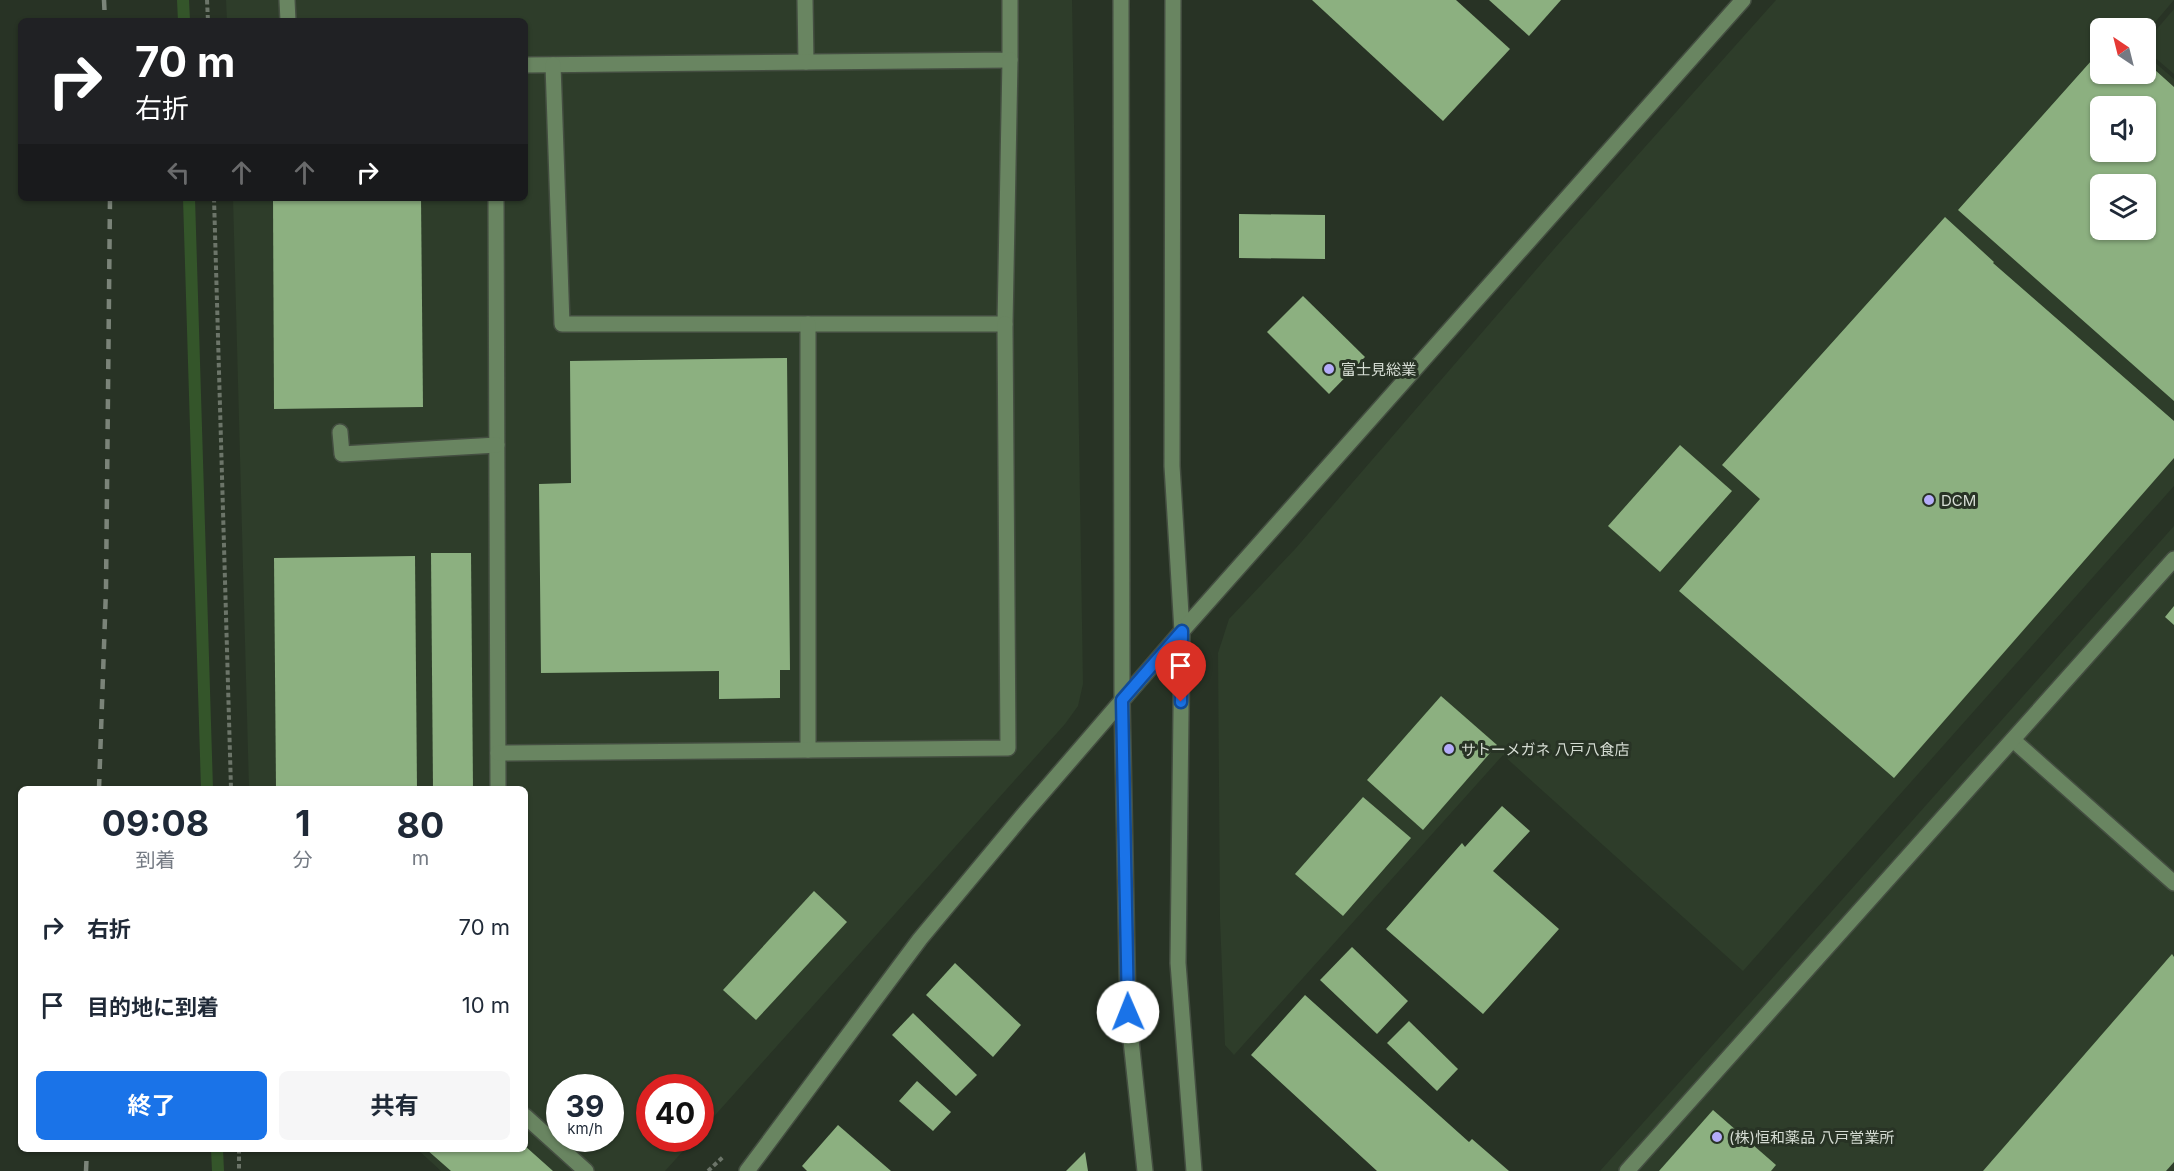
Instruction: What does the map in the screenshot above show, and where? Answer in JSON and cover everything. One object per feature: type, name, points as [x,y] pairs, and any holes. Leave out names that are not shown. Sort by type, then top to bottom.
[{"type":"street","points":[[287,0],[288,18]]},
{"type":"street","points":[[805,0],[806,62]]},
{"type":"street","points":[[498,753],[1008,748],[1005,324],[1010,0]]},
{"type":"street","points":[[1121,0],[1122,700],[1128,1012],[1145,1171]]},
{"type":"street","points":[[1173,0],[1172,466],[1182,631],[1178,963],[1194,1171]]},
{"type":"street","points":[[747,1171],[920,939],[1122,700],[1743,0]]},
{"type":"street","points":[[528,65],[1010,60]]},
{"type":"street","points":[[553,65],[562,324],[1005,324]]},
{"type":"street","points":[[496,201],[498,786]]},
{"type":"street","points":[[808,324],[808,750]]},
{"type":"street","points":[[340,432],[342,454],[497,445]]},
{"type":"street","points":[[1627,1171],[2174,559]]},
{"type":"street","points":[[2013,740],[2174,883]]},
{"type":"street","points":[[528,1119],[586,1171]]},
{"type":"path","points":[[207,0],[208,18]]},
{"type":"path","points":[[214,201],[231,786]]},
{"type":"path","points":[[239,1152],[239,1171]]},
{"type":"shaded area","points":[[226,0],[1072,0],[1083,684],[1078,706],[1065,724],[714,1116],[714,1074],[636,1074],[636,1152],[682,1152],[665,1171],[441,1171],[420,1152],[528,1152],[528,786],[249,786],[233,201],[528,201],[528,18],[227,18]]},
{"type":"shaded area","points":[[1776,0],[2174,0],[2156,21],[2156,18],[2090,18],[2090,84],[2156,84],[2156,63],[2174,79],[2174,486],[1743,971],[1503,755],[1234,1055],[1225,1045],[1220,919],[1218,653],[1229,619],[1296,548],[1554,249]]},
{"type":"shaded area","points":[[2174,9],[2174,74],[2156,58],[2156,30]]},
{"type":"shaded area","points":[[2174,526],[2174,1171],[1600,1171],[1769,982]]},
{"type":"building","points":[[1312,0],[1456,0],[1510,49],[1443,121]]},
{"type":"building","points":[[1489,0],[1561,0],[1529,36]]},
{"type":"building","points":[[2090,62],[2090,84],[2156,84],[2156,71],[2174,87],[2174,401],[1958,210]]},
{"type":"building","points":[[273,201],[421,201],[423,407],[274,409]]},
{"type":"building","points":[[1239,214],[1325,215],[1325,259],[1239,258]]},
{"type":"building","points":[[1945,217],[1993,263],[2174,421],[2174,458],[1894,778],[1679,591],[1760,499],[1722,465]]},
{"type":"building","points":[[1303,296],[1365,357],[1329,394],[1267,332]]},
{"type":"building","points":[[787,358],[790,670],[780,670],[780,698],[719,699],[719,671],[541,673],[539,484],[571,483],[570,361]]},
{"type":"building","points":[[1680,445],[1732,491],[1660,572],[1608,526]]},
{"type":"building","points":[[431,553],[471,553],[473,786],[433,786]]},
{"type":"building","points":[[415,556],[417,786],[276,786],[274,558]]},
{"type":"building","points":[[2174,606],[2174,625],[2165,617]]},
{"type":"building","points":[[1441,696],[1497,745],[1423,830],[1367,780]]},
{"type":"building","points":[[1363,797],[1411,838],[1343,916],[1295,874]]},
{"type":"building","points":[[1502,806],[1530,831],[1493,871],[1559,929],[1483,1014],[1386,929],[1462,843],[1465,847]]},
{"type":"building","points":[[814,891],[847,922],[756,1020],[723,990]]},
{"type":"building","points":[[1352,947],[1408,1001],[1377,1034],[1320,980]]},
{"type":"building","points":[[2172,954],[2174,957],[2174,1162],[2166,1171],[1983,1171]]},
{"type":"building","points":[[955,963],[1021,1025],[993,1057],[926,995]]},
{"type":"building","points":[[1305,995],[1469,1142],[1472,1139],[1509,1171],[1377,1171],[1251,1055]]},
{"type":"building","points":[[913,1013],[977,1075],[956,1096],[892,1035]]},
{"type":"building","points":[[1409,1021],[1458,1069],[1437,1091],[1387,1043]]},
{"type":"building","points":[[917,1081],[951,1112],[933,1131],[899,1101]]},
{"type":"building","name":"(株)恒和薬品 八戸営業所","points":[[1713,1110],[1776,1165],[1771,1171],[1659,1171]]},
{"type":"building","points":[[838,1125],[891,1171],[807,1171],[802,1166]]},
{"type":"building","points":[[528,1149],[553,1171],[451,1171],[429,1152],[528,1152]]},
{"type":"building","points":[[1085,1152],[1088,1171],[1066,1171]]},
{"type":"waterway","points":[[183,0],[184,18]]},
{"type":"waterway","points":[[189,201],[207,786]]},
{"type":"waterway","points":[[217,1152],[218,1171]]},
{"type":"railway","points":[[104,0],[105,18]]},
{"type":"railway","points":[[99,786],[106,589],[110,201]]},
{"type":"railway","points":[[86,1171],[87,1152]]},
{"type":"place","name":"富士見総業","points":[[1329,369]]},
{"type":"place","name":"DCM","points":[[1929,500]]},
{"type":"place","name":"サトーメガネ 八戸八食店","points":[[1449,749]]},
{"type":"place","name":"(株)恒和薬品 八戸営業所","points":[[1717,1137]]},
{"type":"route","points":[[1128,1012],[1122,700],[1182,631],[1181,702]]}]
